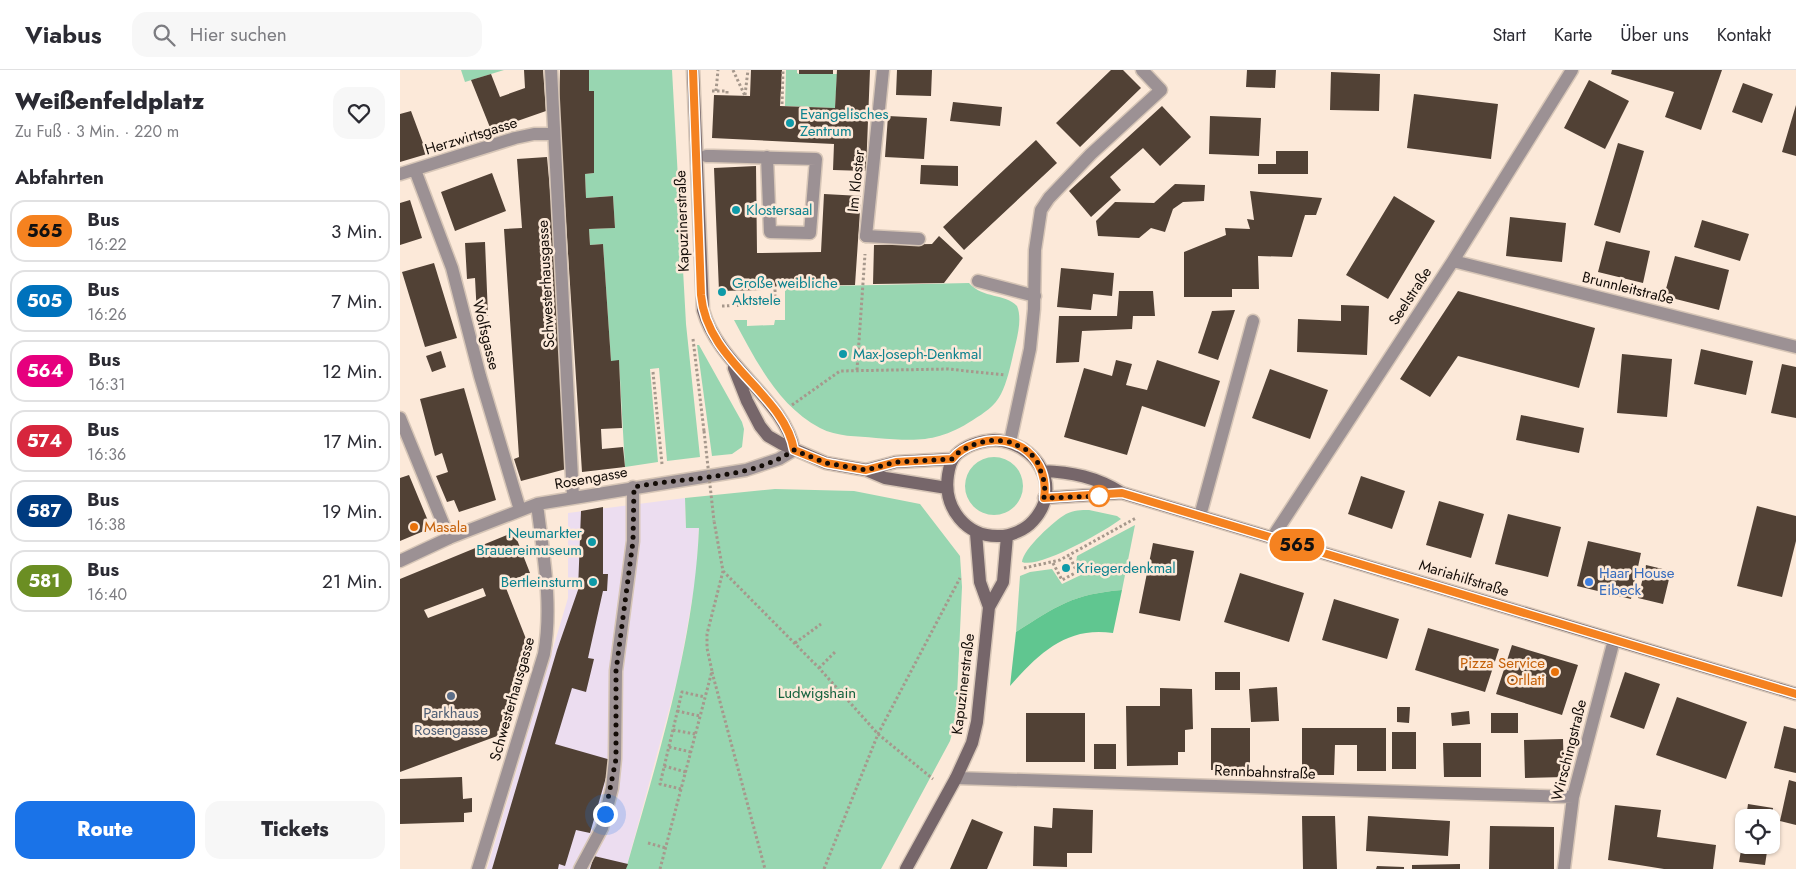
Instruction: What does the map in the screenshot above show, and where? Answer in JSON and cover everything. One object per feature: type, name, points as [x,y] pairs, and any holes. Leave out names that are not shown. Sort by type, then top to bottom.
[{"type":"street","name":"Schwesterhausgasse","points":[[551,70],[573,497]]},
{"type":"street","name":"Kapuzinerstraße","points":[[693,70],[702,303],[708,323],[732,363],[747,402],[760,426],[768,436],[794,450],[826,463],[866,470],[885,478],[947,488]]},
{"type":"street","name":"Im Kloster","points":[[866,236],[883,70]]},
{"type":"street","points":[[1010,442],[1032,336],[1037,226],[1041,210],[1049,198],[1092,154],[1162,90],[1142,70]]},
{"type":"street","name":"Seelstraße","points":[[1272,538],[1453,261],[1572,70]]},
{"type":"street","name":"Herzwirtsgasse","points":[[400,174],[515,138],[534,134],[553,134]]},
{"type":"street","points":[[706,156],[767,157],[816,159],[810,233],[770,232],[767,157]]},
{"type":"street","name":"Wolfsgasse","points":[[415,170],[452,268],[480,376],[520,510]]},
{"type":"street","points":[[866,236],[918,239]]},
{"type":"street","name":"Brunnleitstraße","points":[[1453,261],[1796,347]]},
{"type":"street","points":[[978,281],[1035,296]]},
{"type":"street","points":[[1200,516],[1253,322]]},
{"type":"street","name":"Kapuzinerstraße","points":[[732,363],[784,422],[794,450]]},
{"type":"street","points":[[400,418],[449,538]]},
{"type":"street","points":[[995,440],[1010,442],[1029,451],[1042,471],[1045,484],[1041,510],[1032,522],[1021,530],[1007,536],[988,536],[976,533],[958,518],[952,505],[947,488],[952,459],[960,451],[977,443],[995,440]]},
{"type":"street","name":"Rosengasse","points":[[400,562],[449,538],[537,504],[753,468],[779,459],[794,450]]},
{"type":"street","name":"Kapuzinerstraße","points":[[866,470],[896,462],[952,459]]},
{"type":"street","name":"Mariahilfstraße","points":[[1042,471],[1083,475],[1122,493],[1796,694]]},
{"type":"street","points":[[580,869],[602,828],[612,788],[616,759],[616,671],[633,541],[634,487]]},
{"type":"street","name":"Mariahilfstraße","points":[[1044,498],[1122,493]]},
{"type":"street","name":"Schwesterhausgasse","points":[[478,869],[544,654],[547,638],[548,608],[537,504]]},
{"type":"street","name":"Kapuzinerstraße","points":[[976,533],[981,588],[989,607]]},
{"type":"street","name":"Kapuzinerstraße","points":[[906,869],[956,778],[972,743],[977,722],[989,607],[998,593],[1005,576],[1007,536]]},
{"type":"street","name":"Wirschingstraße","points":[[1564,869],[1573,796],[1614,640]]},
{"type":"street","name":"Rennbahnstraße","points":[[956,778],[1573,796]]},
{"type":"path","points":[[718,70],[718,91],[727,91],[727,95]]},
{"type":"path","points":[[733,70],[745,96],[748,70]]},
{"type":"path","points":[[782,104],[784,70]]},
{"type":"path","points":[[857,370],[866,236]]},
{"type":"path","points":[[722,306],[775,304],[775,286]]},
{"type":"path","points":[[692,335],[714,521],[723,571],[707,634],[707,648],[765,869]]},
{"type":"path","points":[[794,403],[840,371],[948,369],[1024,378]]},
{"type":"path","points":[[653,372],[665,482]]},
{"type":"path","points":[[1019,568],[1053,563],[1136,518]]},
{"type":"path","points":[[1053,563],[1062,580],[1077,572],[1069,555]]},
{"type":"path","points":[[723,571],[819,668],[878,734],[948,791]]},
{"type":"path","points":[[824,869],[878,734],[962,575]]},
{"type":"path","points":[[795,643],[820,624]]},
{"type":"path","points":[[819,668],[836,651]]},
{"type":"path","points":[[660,869],[712,671]]},
{"type":"path","points":[[681,789],[660,784],[682,692],[705,697]]},
{"type":"path","points":[[677,712],[700,716]]},
{"type":"path","points":[[673,730],[696,734]]},
{"type":"path","points":[[669,748],[691,752]]},
{"type":"path","points":[[664,766],[686,772]]},
{"type":"path","points":[[648,843],[666,848]]},
{"type":"shaded area","points":[[685,498],[686,528],[699,527],[696,578],[679,673],[626,869],[487,869],[568,598],[568,513]]},
{"type":"green space","points":[[461,70],[504,70],[465,82]]},
{"type":"green space","points":[[589,70],[672,70],[686,324],[700,457],[667,461],[659,368],[650,369],[658,462],[625,467],[619,361],[611,361],[603,244],[590,245],[589,229],[615,228],[613,196],[586,198],[585,174],[594,173],[594,91],[589,91]]},
{"type":"green space","points":[[786,70],[797,70],[799,74],[837,74],[835,108],[785,106]]},
{"type":"green space","points":[[969,283],[981,292],[1006,299],[1017,306],[1019,312],[1018,330],[1008,375],[999,398],[985,412],[948,433],[926,439],[903,440],[847,436],[827,431],[805,419],[769,380],[759,366],[734,320],[747,320],[747,326],[774,325],[775,320],[785,320],[785,287]]},
{"type":"green space","points":[[697,345],[699,345],[742,422],[744,429],[742,447],[732,454],[712,456]]},
{"type":"green space","points":[[994,457],[1005,459],[1015,465],[1021,475],[1023,486],[1021,497],[1015,507],[1005,513],[994,515],[983,513],[973,507],[967,497],[965,486],[967,475],[973,465],[983,459]]},
{"type":"green space","name":"Ludwigshain","points":[[775,489],[854,491],[920,504],[960,556],[962,587],[956,718],[950,741],[881,869],[626,869],[673,700],[690,614],[699,528],[686,528],[685,498]]},
{"type":"green space","points":[[1080,510],[1117,516],[1121,519],[1087,540],[1057,555],[1030,563],[1022,562],[1033,543],[1061,517]]},
{"type":"green space","points":[[1135,525],[1122,590],[1078,598],[1055,608],[1016,632],[1020,576],[1030,572],[1052,569],[1062,584],[1083,574],[1076,563],[1077,556]]},
{"type":"green space","points":[[1122,590],[1113,633],[1097,632],[1082,634],[1055,644],[1032,663],[1010,686],[1016,632],[1055,608],[1078,598]]},
{"type":"building","points":[[524,70],[543,70],[546,111],[491,130],[471,80],[491,74],[500,97],[525,88]]},
{"type":"building","points":[[560,70],[589,70],[589,91],[594,91],[594,173],[585,174],[586,198],[613,196],[615,228],[589,229],[590,245],[603,244],[611,361],[619,360],[622,428],[601,429],[602,449],[623,447],[625,467],[582,472],[559,112]]},
{"type":"building","name":"Evangelisches Zentrum","points":[[751,70],[782,70],[780,106],[835,108],[837,70],[870,70],[866,171],[833,170],[834,144],[712,138],[714,95],[750,96]]},
{"type":"building","points":[[799,70],[833,70],[833,74],[799,74]]},
{"type":"building","points":[[897,70],[932,70],[931,96],[896,95]]},
{"type":"building","points":[[1111,70],[1123,70],[1141,88],[1080,147],[1056,123]]},
{"type":"building","points":[[1247,70],[1276,70],[1275,88],[1246,87]]},
{"type":"building","points":[[1612,70],[1722,70],[1701,130],[1665,117],[1674,92],[1611,74]]},
{"type":"building","points":[[1331,72],[1380,74],[1379,111],[1330,110]]},
{"type":"building","points":[[1589,80],[1629,101],[1605,149],[1564,128]]},
{"type":"building","points":[[1743,83],[1773,94],[1762,123],[1732,112]]},
{"type":"building","points":[[1414,94],[1498,104],[1491,159],[1407,148]]},
{"type":"building","points":[[953,102],[1002,107],[1000,126],[950,121]]},
{"type":"building","points":[[1796,105],[1796,156],[1782,152]]},
{"type":"building","points":[[1162,106],[1191,137],[1160,166],[1143,148],[1110,177],[1121,190],[1091,217],[1069,191]]},
{"type":"building","points":[[411,111],[427,154],[400,162],[400,114]]},
{"type":"building","points":[[888,116],[927,118],[924,159],[885,157]]},
{"type":"building","points":[[1210,116],[1261,118],[1259,156],[1209,154]]},
{"type":"building","points":[[1036,140],[1057,163],[964,250],[943,227]]},
{"type":"building","points":[[1618,143],[1644,151],[1620,233],[1594,225]]},
{"type":"building","points":[[1276,151],[1308,151],[1308,174],[1258,174],[1258,164],[1276,164]]},
{"type":"building","points":[[547,157],[554,234],[566,469],[521,481],[514,459],[519,457],[504,229],[522,228],[517,159]]},
{"type":"building","points":[[921,165],[958,166],[958,186],[920,184]]},
{"type":"building","points":[[756,166],[757,253],[821,252],[824,194],[861,196],[855,285],[762,286],[762,290],[719,291],[714,168]]},
{"type":"building","points":[[492,173],[506,211],[455,231],[441,192]]},
{"type":"building","points":[[1175,184],[1205,185],[1204,201],[1183,202],[1173,209],[1165,232],[1151,228],[1139,238],[1098,236],[1096,221],[1115,202],[1154,203]]},
{"type":"building","points":[[1250,191],[1322,198],[1316,215],[1305,215],[1292,257],[1258,256],[1259,289],[1232,289],[1232,297],[1184,297],[1184,252],[1226,235],[1225,228],[1250,229],[1247,219],[1254,220]]},
{"type":"building","points":[[1394,196],[1435,221],[1388,299],[1346,275]]},
{"type":"building","points":[[410,200],[422,238],[400,245],[400,203]]},
{"type":"building","points":[[1510,217],[1566,223],[1562,262],[1506,256]]},
{"type":"building","points":[[1702,220],[1749,234],[1740,261],[1694,247]]},
{"type":"building","points":[[939,236],[963,258],[944,283],[873,284],[874,245],[932,244]]},
{"type":"building","points":[[1606,241],[1650,251],[1643,283],[1598,272]]},
{"type":"building","points":[[485,242],[488,316],[477,316],[475,278],[467,279],[465,243]]},
{"type":"building","points":[[1675,256],[1729,270],[1719,310],[1664,296]]},
{"type":"building","points":[[434,263],[457,338],[425,347],[402,272]]},
{"type":"building","points":[[1061,268],[1114,273],[1112,296],[1093,294],[1091,310],[1057,307]]},
{"type":"building","points":[[1119,291],[1153,291],[1155,316],[1133,316],[1132,329],[1082,331],[1079,362],[1056,363],[1059,316],[1117,316]]},
{"type":"building","points":[[1458,291],[1595,328],[1579,388],[1458,356],[1430,397],[1400,379]]},
{"type":"building","points":[[1341,305],[1369,306],[1367,355],[1297,352],[1298,319],[1341,321]]},
{"type":"building","points":[[1235,310],[1218,360],[1198,353],[1212,311]]},
{"type":"building","points":[[1701,349],[1753,361],[1746,395],[1694,384]]},
{"type":"building","points":[[441,351],[446,367],[432,372],[426,356]]},
{"type":"building","points":[[1622,354],[1672,359],[1667,417],[1617,413]]},
{"type":"building","points":[[1116,360],[1132,364],[1126,385],[1147,390],[1157,360],[1220,381],[1205,427],[1142,406],[1127,455],[1064,437],[1084,368],[1112,376]]},
{"type":"building","points":[[1782,364],[1796,367],[1796,418],[1771,413]]},
{"type":"building","points":[[1270,369],[1328,390],[1310,439],[1252,418]]},
{"type":"building","points":[[464,388],[496,500],[459,512],[454,500],[447,502],[436,476],[448,472],[442,453],[435,456],[420,399]]},
{"type":"building","points":[[1521,415],[1584,428],[1579,453],[1516,440]]},
{"type":"building","points":[[409,475],[431,528],[400,541],[400,478]]},
{"type":"building","points":[[1361,476],[1405,491],[1392,529],[1348,514]]},
{"type":"building","points":[[1439,501],[1484,514],[1471,558],[1426,545]]},
{"type":"building","points":[[1757,506],[1796,516],[1796,541],[1782,597],[1737,586]]},
{"type":"building","points":[[603,507],[603,574],[608,574],[607,591],[603,591],[588,658],[594,659],[586,692],[572,688],[555,744],[611,760],[590,833],[576,830],[565,866],[559,864],[558,869],[492,869],[557,650],[578,590],[581,511]]},
{"type":"building","points":[[1508,514],[1561,527],[1548,577],[1495,564]]},
{"type":"building","name":"Parkhaus Rosengasse","points":[[514,532],[530,573],[504,583],[530,649],[508,732],[400,772],[400,579]],"holes":[[[483,588],[486,596],[428,618],[424,610]]]},
{"type":"building","points":[[1588,541],[1641,553],[1631,599],[1577,586]]},
{"type":"building","points":[[1153,543],[1194,551],[1180,621],[1139,613]]},
{"type":"building","points":[[1646,565],[1671,571],[1663,604],[1638,598]]},
{"type":"building","points":[[1240,573],[1304,593],[1289,642],[1224,622]]},
{"type":"building","points":[[1334,599],[1399,619],[1387,659],[1322,640]]},
{"type":"building","points":[[1428,628],[1499,649],[1485,692],[1415,670]]},
{"type":"building","points":[[1512,645],[1578,665],[1562,715],[1496,694]]},
{"type":"building","points":[[1215,672],[1240,672],[1240,690],[1215,690]]},
{"type":"building","points":[[1625,672],[1660,684],[1644,729],[1610,717]]},
{"type":"building","points":[[1277,687],[1279,721],[1251,722],[1249,689]]},
{"type":"building","points":[[1160,688],[1192,689],[1193,729],[1185,730],[1185,752],[1178,752],[1178,765],[1127,766],[1126,706],[1160,706]]},
{"type":"building","points":[[1677,697],[1747,722],[1726,779],[1656,755]]},
{"type":"building","points":[[1397,707],[1410,707],[1409,723],[1397,722]]},
{"type":"building","points":[[1469,711],[1470,724],[1452,726],[1451,713]]},
{"type":"building","points":[[1026,713],[1085,713],[1085,762],[1026,762]]},
{"type":"building","points":[[1491,713],[1518,713],[1518,733],[1491,733]]},
{"type":"building","points":[[1784,726],[1796,729],[1796,773],[1774,768]]},
{"type":"building","points":[[1211,728],[1250,728],[1250,770],[1211,770]]},
{"type":"building","points":[[1302,728],[1386,728],[1386,771],[1357,771],[1357,745],[1335,745],[1334,775],[1302,775]]},
{"type":"building","points":[[1392,732],[1416,732],[1416,769],[1392,769]]},
{"type":"building","points":[[1563,739],[1564,777],[1525,778],[1524,740]]},
{"type":"building","points":[[1443,743],[1481,743],[1481,777],[1444,777]]},
{"type":"building","points":[[1094,744],[1116,744],[1116,769],[1094,769]]},
{"type":"building","points":[[462,777],[463,799],[472,798],[472,812],[464,813],[464,822],[400,824],[400,779]]},
{"type":"building","points":[[1789,780],[1796,782],[1796,825],[1780,821]]},
{"type":"building","points":[[1748,804],[1773,808],[1773,809],[1747,809]]},
{"type":"building","points":[[1615,805],[1661,810],[1657,837],[1716,845],[1713,869],[1664,869],[1608,860]]},
{"type":"building","points":[[1053,808],[1093,810],[1092,853],[1067,853],[1067,867],[1033,866],[1034,826],[1052,828]]},
{"type":"building","points":[[1302,816],[1335,816],[1337,869],[1303,869]]},
{"type":"building","points":[[1368,816],[1450,821],[1448,856],[1366,851]]},
{"type":"building","points":[[972,819],[1003,832],[987,869],[950,869]]},
{"type":"building","points":[[1490,826],[1554,827],[1554,869],[1489,869]]},
{"type":"building","points":[[1740,854],[1767,854],[1765,865],[1739,862]]},
{"type":"building","points":[[594,856],[628,864],[626,869],[590,869]]},
{"type":"building","points":[[1460,864],[1460,869],[1412,869],[1412,865]]},
{"type":"building","points":[[1377,866],[1404,867],[1404,869],[1376,869]]},
{"type":"bus line","name":"565","points":[[693,70],[701,295],[705,318],[732,363],[787,426],[794,450],[826,463],[866,470],[896,462],[952,459],[960,451],[977,443],[995,440],[1010,442],[1029,451],[1038,463],[1045,484],[1044,498],[1100,496],[1122,493],[1796,694]]},
{"type":"place","name":"Evangelisches Zentrum","points":[[790,123]]},
{"type":"place","name":"Klostersaal","points":[[736,210]]},
{"type":"place","name":"Große weibliche Aktstele","points":[[722,292]]},
{"type":"place","name":"Max-Joseph-Denkmal","points":[[843,354]]},
{"type":"place","name":"Masala","points":[[414,527]]},
{"type":"place","name":"Neumarkter Brauereimuseum","points":[[592,542]]},
{"type":"place","name":"Kriegerdenkmal","points":[[1066,568]]},
{"type":"place","name":"Bertleinsturm","points":[[593,582]]},
{"type":"place","name":"Haar House Eibeck","points":[[1589,582]]},
{"type":"place","name":"Pizza Service Orllati","points":[[1555,672]]},
{"type":"place","name":"Parkhaus Rosengasse","points":[[451,696]]},
{"type":"route","points":[[605,814],[612,788],[616,759],[616,671],[633,541],[634,487],[746,470],[779,459],[794,450],[826,463],[866,470],[896,462],[952,459],[969,446],[995,440],[1017,444],[1029,451],[1042,471],[1045,484],[1044,498],[1099,496]]}]
